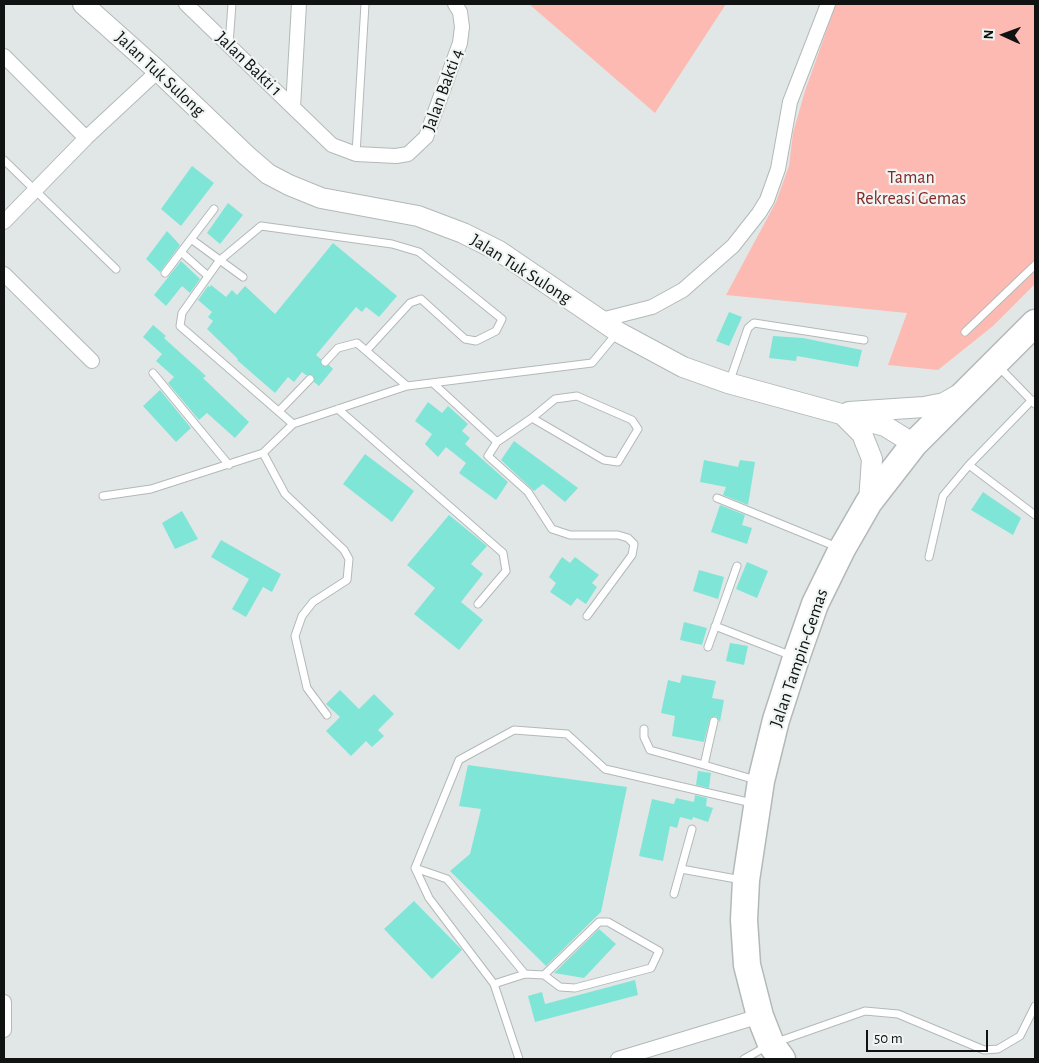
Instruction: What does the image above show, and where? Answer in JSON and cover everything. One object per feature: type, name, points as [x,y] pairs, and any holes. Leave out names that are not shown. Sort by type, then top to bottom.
[{"type":"highway","name":"Jalan Tampin-Gemas","points":[[776,1052],[760,1016],[747,965],[744,920],[746,880],[759,793],[776,720],[815,604],[842,549],[869,502],[914,444],[1035,323]]},
{"type":"street","name":"Jalan Tuk Sulong","points":[[83,4],[268,174],[321,198],[418,216],[462,233],[499,251],[618,332],[683,367],[728,383],[885,426],[914,444]]},
{"type":"street","name":"Jalan Bakti 1","points":[[186,4],[311,125]]},
{"type":"street","points":[[293,107],[298,4]]},
{"type":"street","name":"Jalan Bakti 4","points":[[311,125],[332,145],[356,154],[396,156],[408,154],[426,137],[460,43],[462,27],[460,12],[454,4]]},
{"type":"street","points":[[601,320],[652,307],[683,290],[733,246],[759,213],[767,200],[778,169],[790,102],[828,4]]},
{"type":"street","points":[[4,56],[86,138]]},
{"type":"street","points":[[4,222],[86,138],[158,71]]},
{"type":"street","points":[[4,274],[92,361]]},
{"type":"street","points":[[840,413],[934,405],[966,392]]},
{"type":"street","points":[[840,413],[862,434],[872,459],[869,502]]},
{"type":"street","points":[[4,1002],[4,1030]]},
{"type":"street","points":[[618,1059],[760,1016]]},
{"type":"lane","points":[[228,44],[232,4]]},
{"type":"lane","points":[[356,154],[365,4]]},
{"type":"lane","points":[[4,160],[116,269]]},
{"type":"lane","points":[[165,273],[214,209]]},
{"type":"lane","points":[[293,424],[280,410],[180,326],[182,313],[219,261],[262,226],[392,244],[419,252],[502,319],[496,331],[476,341],[465,339],[422,299],[410,303],[367,350]]},
{"type":"lane","points":[[191,239],[243,277]]},
{"type":"lane","points":[[181,252],[208,276]]},
{"type":"lane","points":[[965,332],[1035,265]]},
{"type":"lane","points":[[728,383],[748,328],[754,322],[864,340]]},
{"type":"lane","points":[[102,496],[150,490],[263,453],[293,424],[407,386],[592,363],[618,332]]},
{"type":"lane","points":[[325,362],[338,348],[357,343],[407,386]]},
{"type":"lane","points":[[928,557],[943,496],[969,465],[1034,402],[995,363]]},
{"type":"lane","points":[[153,373],[229,465]]},
{"type":"lane","points":[[280,410],[310,379]]},
{"type":"lane","points":[[434,382],[497,442]]},
{"type":"lane","points":[[532,418],[604,460],[618,462],[638,429],[632,420],[576,396],[555,399],[532,418],[497,442],[488,456],[528,492],[552,529],[570,535],[618,535],[628,538],[634,544],[632,555],[587,616]]},
{"type":"lane","points":[[338,409],[503,552],[506,571],[478,604]]},
{"type":"lane","points":[[263,453],[285,494],[344,550],[349,559],[346,580],[313,602],[302,616],[296,636],[307,688],[327,715]]},
{"type":"lane","points":[[969,465],[1035,515]]},
{"type":"lane","points":[[717,498],[842,549]]},
{"type":"lane","points":[[708,647],[737,566]]},
{"type":"lane","points":[[715,626],[796,658]]},
{"type":"lane","points":[[704,765],[714,721]]},
{"type":"lane","points":[[644,728],[644,737],[650,750],[704,765],[759,793]]},
{"type":"lane","points":[[519,1059],[494,984],[429,898],[415,868],[459,760],[514,730],[567,734],[605,769],[759,793]]},
{"type":"lane","points":[[674,894],[692,829]]},
{"type":"lane","points":[[415,868],[447,879],[525,974]]},
{"type":"lane","points":[[681,869],[746,880]]},
{"type":"lane","points":[[494,984],[525,974],[544,975],[560,987],[575,988],[651,968],[660,951],[608,922],[599,922],[544,975]]},
{"type":"lane","points":[[744,1059],[776,1052],[865,1011],[898,1014],[984,1050],[998,1049],[1020,1036],[1035,1006]]},
{"type":"green space","points":[[529,4],[726,4],[655,113]]},
{"type":"green space","name":"Taman Rekreasi Gemas","points":[[836,4],[1035,4],[1035,284],[993,326],[938,370],[888,365],[907,313],[726,295],[776,202],[789,166],[793,133],[805,91]]},
{"type":"building","points":[[192,166],[214,183],[181,226],[161,209]]},
{"type":"building","points":[[228,203],[243,215],[220,244],[207,233]]},
{"type":"building","points":[[167,231],[180,245],[160,272],[146,259]]},
{"type":"building","points":[[333,243],[397,296],[379,317],[366,307],[362,312],[356,307],[316,355],[321,359],[322,366],[329,365],[333,369],[319,386],[314,382],[313,375],[306,375],[302,372],[294,382],[288,377],[275,393],[237,360],[207,329],[213,321],[208,317],[212,312],[198,300],[208,286],[210,287],[211,285],[226,297],[232,290],[237,295],[245,286],[275,314]]},
{"type":"building","points":[[181,261],[200,279],[190,293],[182,286],[166,306],[154,295]]},
{"type":"building","points":[[729,312],[742,317],[729,346],[716,341]]},
{"type":"building","points":[[153,325],[166,336],[164,338],[206,376],[203,378],[249,422],[235,438],[207,413],[199,420],[168,383],[174,377],[156,361],[162,354],[143,337]]},
{"type":"building","points":[[773,336],[803,338],[862,350],[858,367],[797,356],[796,361],[769,358]]},
{"type":"building","points":[[160,390],[191,428],[176,442],[143,406]]},
{"type":"building","points":[[428,402],[442,413],[448,406],[468,424],[462,431],[470,438],[465,444],[508,482],[496,500],[459,473],[466,463],[446,447],[438,457],[425,444],[432,434],[415,421]]},
{"type":"building","points":[[514,441],[578,488],[565,502],[543,484],[534,491],[501,460]]},
{"type":"building","points":[[365,454],[414,491],[392,522],[343,484]]},
{"type":"building","points":[[704,460],[738,467],[740,460],[755,462],[748,505],[723,495],[726,487],[700,482]]},
{"type":"building","points":[[983,492],[1021,518],[1013,535],[971,510]]},
{"type":"building","points":[[720,505],[745,515],[742,525],[752,528],[747,544],[711,532]]},
{"type":"building","points":[[182,511],[198,539],[175,549],[162,523]]},
{"type":"building","points":[[449,515],[487,546],[471,564],[483,574],[461,602],[483,620],[459,650],[414,614],[435,588],[407,565]]},
{"type":"building","points":[[221,540],[281,574],[272,592],[263,587],[246,617],[232,609],[249,579],[211,557]]},
{"type":"building","points":[[562,557],[570,563],[575,557],[599,575],[592,583],[597,587],[586,604],[577,598],[571,606],[550,592],[556,583],[549,577]]},
{"type":"building","points":[[747,562],[768,571],[757,598],[736,589]]},
{"type":"building","points":[[699,570],[724,577],[718,599],[693,591]]},
{"type":"building","points":[[684,622],[707,628],[702,645],[680,640]]},
{"type":"building","points":[[730,643],[748,646],[744,665],[726,661]]},
{"type":"building","points":[[682,675],[716,681],[712,698],[724,700],[720,722],[716,716],[710,718],[704,742],[672,736],[675,716],[661,713],[668,680],[680,683]]},
{"type":"building","points":[[340,690],[359,709],[374,694],[394,714],[378,730],[384,736],[372,747],[366,741],[351,756],[326,731],[340,717],[326,704]]},
{"type":"building","points":[[468,765],[627,787],[601,912],[546,966],[450,871],[470,854],[481,809],[459,806]]},
{"type":"building","points":[[698,771],[711,773],[709,788],[696,785]]},
{"type":"building","points":[[695,795],[707,798],[706,806],[713,808],[708,822],[693,817],[692,820],[680,817],[677,828],[670,826],[663,861],[639,856],[652,799],[674,804],[676,798],[694,802]]},
{"type":"building","points":[[414,901],[462,950],[432,979],[384,929]]},
{"type":"building","points":[[599,929],[616,944],[584,978],[554,973]]},
{"type":"building","points":[[635,980],[638,995],[535,1022],[528,996],[542,992],[545,1004]]}]
